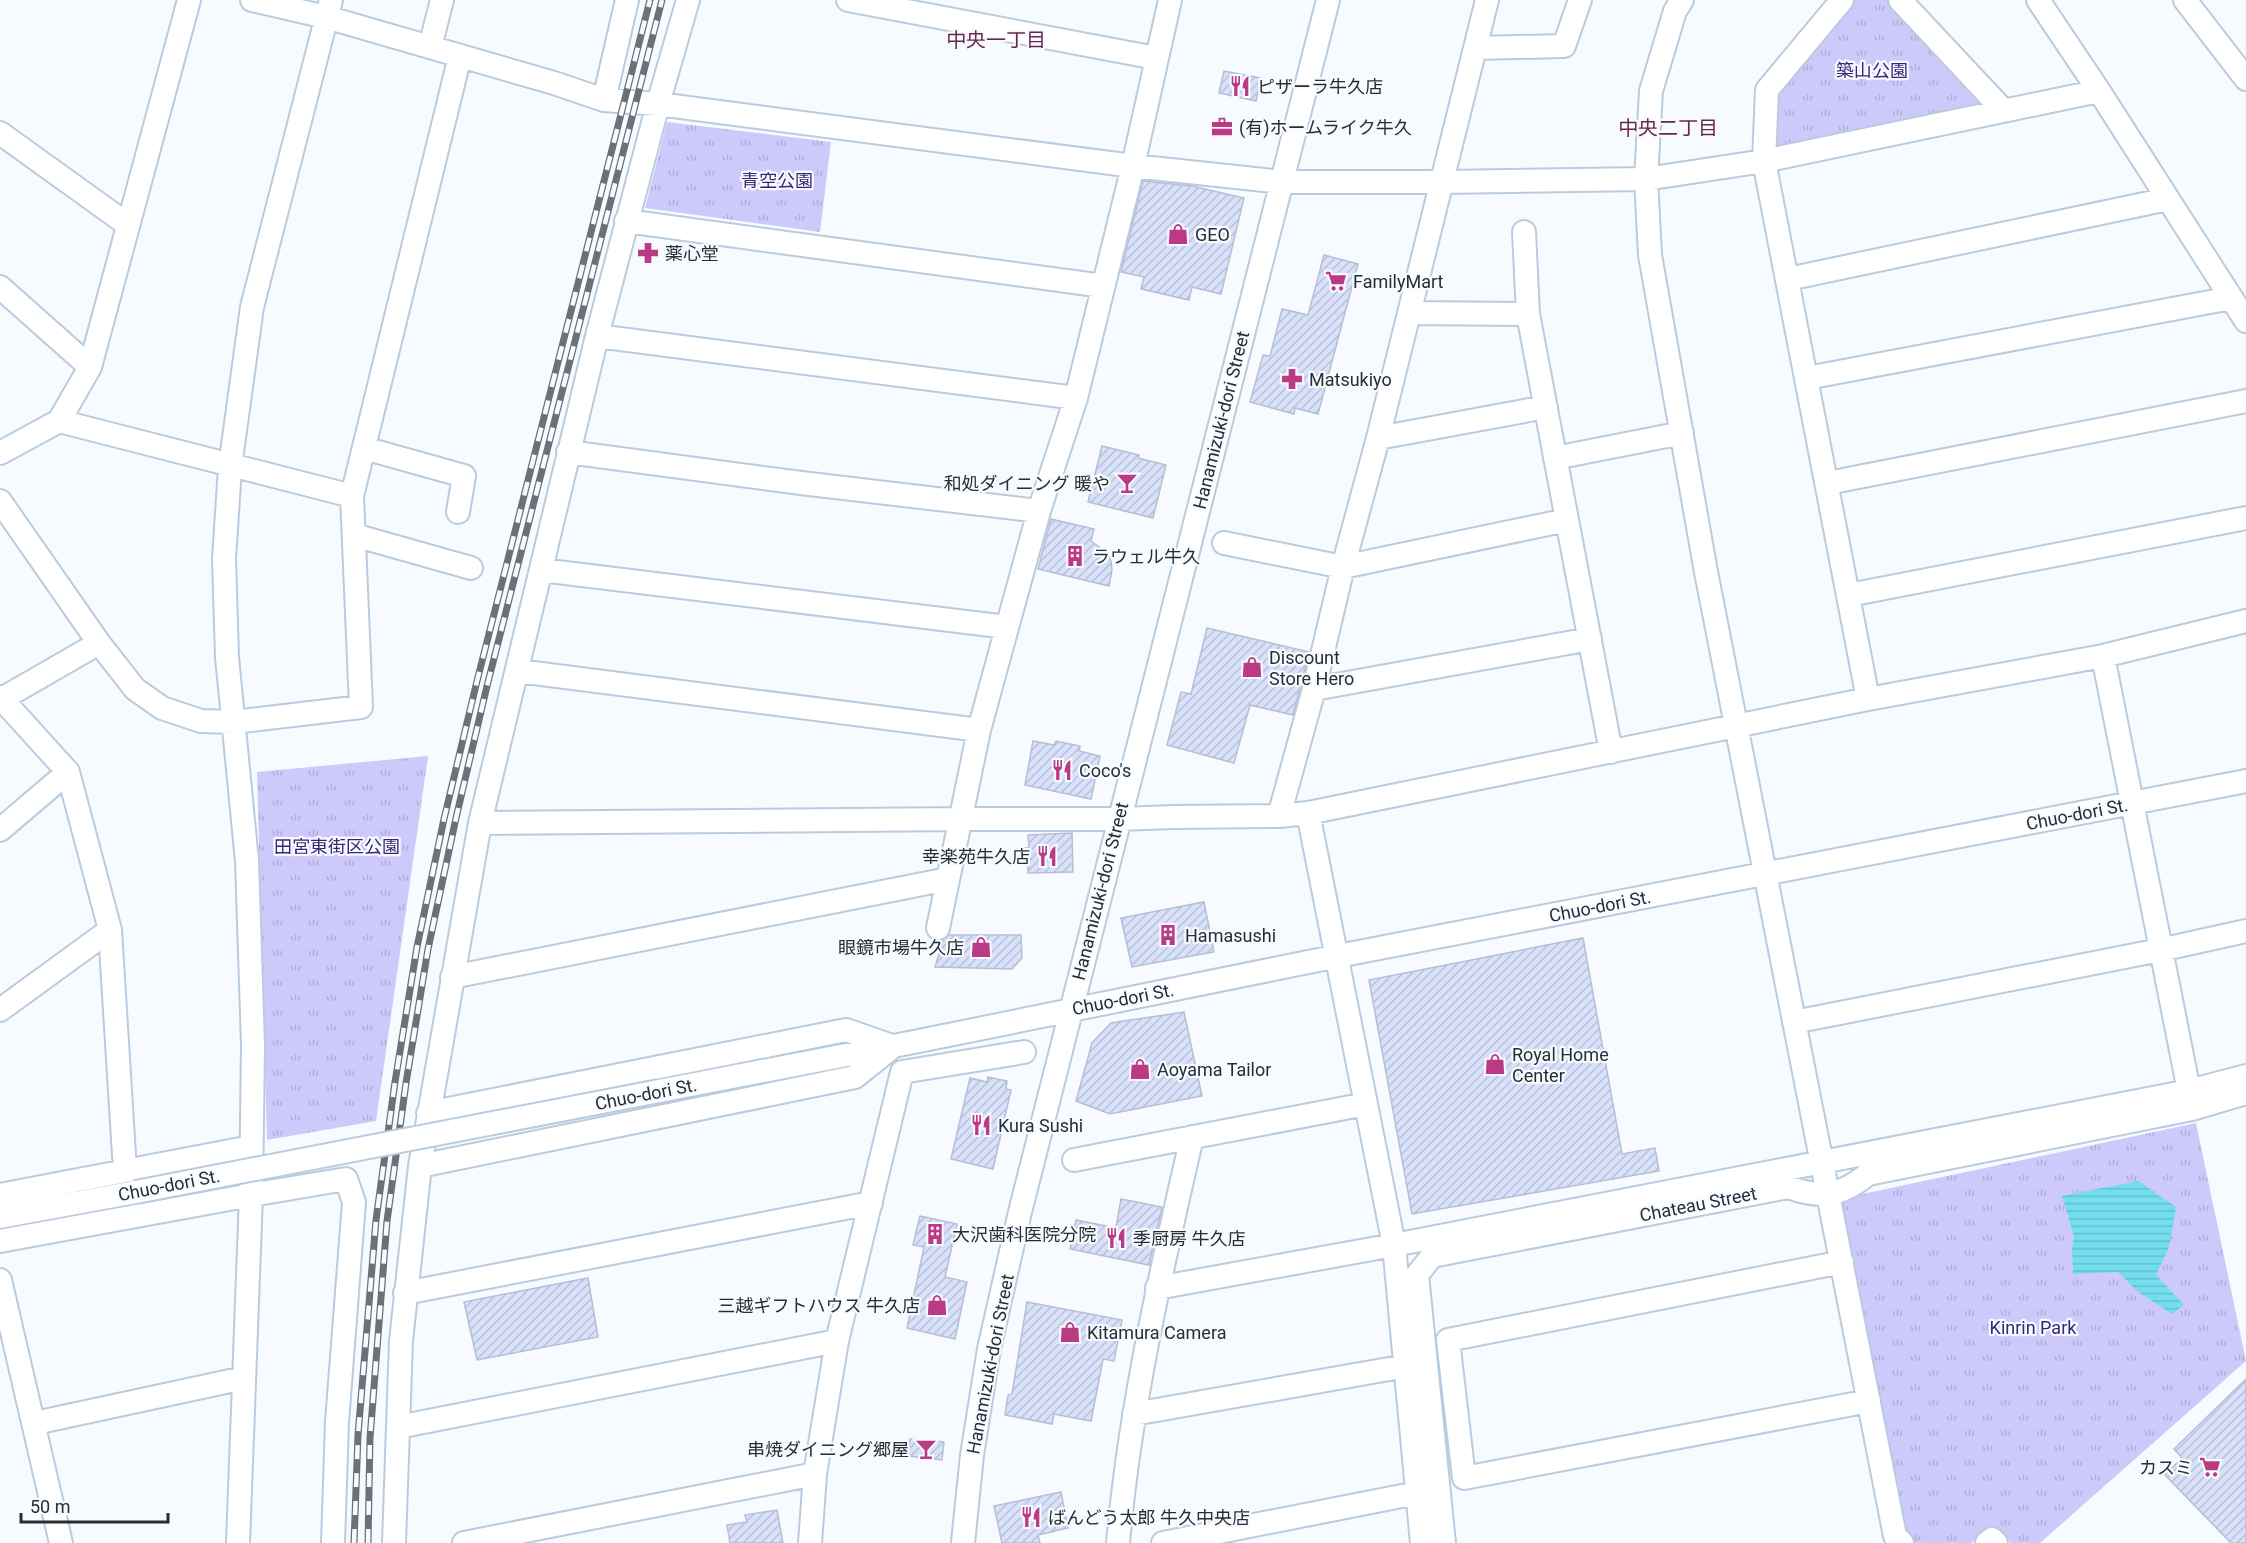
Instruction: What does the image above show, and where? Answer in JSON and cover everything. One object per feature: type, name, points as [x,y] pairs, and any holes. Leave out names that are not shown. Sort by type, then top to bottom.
[{"type":"street","points":[[0,453],[59,421],[90,367],[189,0]]},
{"type":"street","points":[[252,0],[329,9],[430,47],[604,100],[658,104],[1133,166],[1282,182],[1646,178],[1764,161],[2099,91]]},
{"type":"street","points":[[430,47],[442,0]]},
{"type":"street","points":[[604,100],[627,0]]},
{"type":"street","points":[[394,1543],[405,1293],[420,1166],[480,823],[626,220],[688,0]]},
{"type":"street","points":[[848,0],[1156,58]]},
{"type":"street","points":[[938,928],[979,730],[1040,511],[1076,398],[1133,166],[1170,0]]},
{"type":"street","name":"Hanamizuki-dori Street","points":[[963,1543],[972,1455],[989,1349],[1070,1010],[1328,0]]},
{"type":"street","points":[[1279,816],[1378,438],[1487,0]]},
{"type":"street","points":[[1476,48],[1564,46],[1580,0]]},
{"type":"street","points":[[1682,0],[1675,12],[1651,91],[1646,178],[1650,255],[1820,1162],[1842,1262],[1895,1536],[1902,1543]]},
{"type":"street","points":[[1842,0],[1767,90],[1764,161],[1868,699]]},
{"type":"street","points":[[1900,0],[2004,111]]},
{"type":"street","points":[[2038,0],[2246,321]]},
{"type":"street","points":[[2185,0],[2246,79]]},
{"type":"street","points":[[238,1543],[253,1045],[247,861],[227,657],[224,559],[230,466],[252,307],[329,9]]},
{"type":"street","points":[[0,501],[99,643],[135,689],[162,708],[201,721],[234,722],[361,707],[352,496],[460,56]]},
{"type":"street","points":[[0,133],[128,225]]},
{"type":"street","points":[[1788,279],[2168,199]]},
{"type":"street","points":[[626,220],[1103,286]]},
{"type":"street","points":[[1524,232],[1528,314],[1611,752]]},
{"type":"street","points":[[0,287],[90,367]]},
{"type":"street","points":[[1807,378],[2231,298]]},
{"type":"street","points":[[1409,313],[1528,314]]},
{"type":"street","points":[[597,336],[1076,398]]},
{"type":"street","points":[[1828,483],[2246,401]]},
{"type":"street","points":[[1378,438],[1545,407]]},
{"type":"street","points":[[59,421],[352,496]]},
{"type":"street","points":[[1555,458],[1682,433]]},
{"type":"street","points":[[364,448],[465,476],[458,512]]},
{"type":"street","points":[[568,452],[801,483],[1040,511]]},
{"type":"street","points":[[1849,595],[2246,518]]},
{"type":"street","points":[[1224,543],[1343,567],[1567,520]]},
{"type":"street","points":[[354,535],[471,568]]},
{"type":"street","points":[[541,570],[1007,627]]},
{"type":"street","points":[[480,823],[1119,819],[1279,816],[1308,813],[1737,728],[1868,699],[2103,657],[2246,621]]},
{"type":"street","points":[[1314,688],[1590,639]]},
{"type":"street","points":[[99,643],[0,699],[69,771],[110,930],[125,1171]]},
{"type":"street","points":[[2103,657],[2189,1091]]},
{"type":"street","points":[[518,671],[979,730]]},
{"type":"street","points":[[0,830],[69,771]]},
{"type":"street","name":"Chuo-dori St.","points":[[0,1217],[893,1046],[1338,956],[2246,781]]},
{"type":"street","points":[[1308,813],[1394,1245],[1422,1543]]},
{"type":"street","points":[[452,977],[948,879]]},
{"type":"street","points":[[0,1010],[110,930]]},
{"type":"street","points":[[1794,1022],[2246,931]]},
{"type":"street","points":[[428,1113],[846,1030],[893,1046]]},
{"type":"street","points":[[420,1166],[855,1077],[893,1046]]},
{"type":"street","points":[[810,1543],[814,1474],[837,1341],[902,1072],[1024,1052]]},
{"type":"street","points":[[1157,1288],[1394,1245],[2189,1091],[2246,1076]]},
{"type":"street","name":"Chateau Street","points":[[1444,1543],[1417,1275],[1432,1256],[1788,1187],[1809,1195],[1828,1195],[1853,1186],[1868,1174],[2192,1110],[2246,1093]]},
{"type":"street","points":[[1074,1160],[1366,1104]]},
{"type":"street","points":[[1118,1543],[1134,1414],[1157,1288],[1192,1137]]},
{"type":"street","points":[[0,1195],[251,1147]]},
{"type":"street","points":[[0,1241],[346,1179],[354,1202],[337,1422],[333,1543]]},
{"type":"street","points":[[405,1293],[871,1203]]},
{"type":"street","points":[[1842,1262],[1448,1340],[1464,1478],[1869,1401]]},
{"type":"street","points":[[0,1280],[61,1543]]},
{"type":"street","points":[[398,1427],[837,1341]]},
{"type":"street","points":[[1134,1414],[1406,1366]]},
{"type":"street","points":[[35,1423],[244,1378]]},
{"type":"street","points":[[464,1543],[814,1474]]},
{"type":"street","points":[[1163,1543],[1417,1493]]},
{"type":"street","points":[[1988,1543],[1992,1539],[1996,1543]]},
{"type":"green space","name":"築山公園","points":[[1842,0],[1900,0],[2004,111],[1764,161],[1767,90]]},
{"type":"green space","name":"青空公園","points":[[667,122],[831,142],[820,232],[645,208]]},
{"type":"green space","name":"田宮東街区公園","points":[[428,756],[376,1121],[267,1140],[257,772]]},
{"type":"green space","name":"Kinrin Park","points":[[2196,1123],[2246,1361],[2040,1543],[2011,1543],[1993,1526],[1971,1543],[1915,1543],[1906,1534],[1839,1199]]},
{"type":"water","points":[[2138,1181],[2176,1207],[2169,1247],[2156,1275],[2184,1305],[2172,1314],[2137,1291],[2118,1272],[2073,1274],[2074,1236],[2062,1196]]},
{"type":"building","name":"ピザーラ牛久店","points":[[1224,71],[1261,78],[1256,101],[1219,93]]},
{"type":"building","name":"GEO","points":[[1143,181],[1192,186],[1244,198],[1221,294],[1192,287],[1189,300],[1141,289],[1144,277],[1121,272]]},
{"type":"building","name":"Matsukiyo","points":[[1324,255],[1358,264],[1318,414],[1295,408],[1294,414],[1250,402],[1263,355],[1270,356],[1282,309],[1308,315]]},
{"type":"building","name":"和処ダイニング 暖や","points":[[1102,446],[1139,455],[1138,458],[1166,465],[1153,518],[1088,502]]},
{"type":"building","name":"ラウェル牛久","points":[[1051,519],[1094,529],[1091,541],[1106,552],[1111,561],[1109,586],[1038,569]]},
{"type":"building","name":"Discount Store Hero","points":[[1207,628],[1309,652],[1293,715],[1250,705],[1234,763],[1167,745],[1181,692],[1191,694]]},
{"type":"building","name":"Coco's","points":[[1033,741],[1054,745],[1056,741],[1080,746],[1079,751],[1100,756],[1091,799],[1025,785]]},
{"type":"building","name":"幸楽苑牛久店","points":[[1072,833],[1073,872],[1028,873],[1028,864],[1021,864],[1020,848],[1029,848],[1028,835]]},
{"type":"building","name":"Hamasushi","points":[[1204,902],[1214,952],[1132,967],[1121,918]]},
{"type":"building","name":"眼鏡市場牛久店","points":[[949,935],[1021,935],[1022,958],[1012,969],[935,967],[943,940]]},
{"type":"building","name":"Royal Home Center","points":[[1583,938],[1622,1154],[1655,1148],[1659,1171],[1412,1214],[1369,980]]},
{"type":"building","name":"Aoyama Tailor","points":[[1184,1012],[1202,1096],[1110,1114],[1076,1101],[1092,1043],[1111,1023]]},
{"type":"building","name":"Kura Sushi","points":[[988,1077],[1007,1081],[1006,1089],[1011,1090],[993,1169],[951,1159],[970,1078],[987,1082]]},
{"type":"building","name":"季厨房 牛久店","points":[[1121,1199],[1162,1207],[1149,1265],[1070,1249],[1076,1220],[1116,1228]]},
{"type":"building","name":"三越ギフトハウス 牛久店","points":[[920,1216],[957,1224],[945,1277],[967,1282],[955,1339],[907,1328],[924,1247],[913,1245]]},
{"type":"building","points":[[588,1278],[598,1337],[477,1360],[464,1302]]},
{"type":"building","points":[[1027,1302],[1122,1320],[1114,1361],[1103,1359],[1091,1421],[1054,1414],[1052,1424],[1005,1415],[1008,1395],[1012,1394]]},
{"type":"building","name":"カスミ","points":[[2246,1379],[2246,1543],[2231,1543],[2165,1475],[2182,1458],[2174,1449]]},
{"type":"building","name":"串焼ダイニング郷屋","points":[[910,1439],[944,1442],[942,1460],[908,1456]]},
{"type":"building","name":"ばんどう太郎 牛久中央店","points":[[1061,1492],[1068,1528],[1038,1535],[1040,1543],[1002,1543],[994,1506]]},
{"type":"building","points":[[777,1510],[783,1543],[730,1543],[727,1525],[747,1522],[745,1515]]},
{"type":"railway","points":[[354,1543],[358,1435],[376,1220],[417,947],[444,819],[477,681],[650,0]]},
{"type":"railway","points":[[368,1543],[370,1438],[387,1221],[428,949],[487,686],[662,0]]},
{"type":"place","name":"ピザーラ牛久店","points":[[1240,86]]},
{"type":"place","name":"(有)ホームライク牛久","points":[[1222,127]]},
{"type":"place","name":"GEO","points":[[1178,234]]},
{"type":"place","name":"薬心堂","points":[[648,253]]},
{"type":"place","name":"FamilyMart","points":[[1336,281]]},
{"type":"place","name":"Matsukiyo","points":[[1292,379]]},
{"type":"place","name":"和処ダイニング 暖や","points":[[1127,483]]},
{"type":"place","name":"ラウェル牛久","points":[[1075,556]]},
{"type":"place","name":"Discount Store Hero","points":[[1252,667]]},
{"type":"place","name":"Coco's","points":[[1062,770]]},
{"type":"place","name":"幸楽苑牛久店","points":[[1047,856]]},
{"type":"place","name":"Hamasushi","points":[[1168,935]]},
{"type":"place","name":"眼鏡市場牛久店","points":[[981,947]]},
{"type":"place","name":"Royal Home Center","points":[[1495,1064]]},
{"type":"place","name":"Aoyama Tailor","points":[[1140,1069]]},
{"type":"place","name":"Kura Sushi","points":[[981,1125]]},
{"type":"place","name":"大沢歯科医院分院","points":[[935,1234]]},
{"type":"place","name":"季厨房 牛久店","points":[[1116,1238]]},
{"type":"place","name":"三越ギフトハウス 牛久店","points":[[937,1305]]},
{"type":"place","name":"Kitamura Camera","points":[[1070,1332]]},
{"type":"place","name":"串焼ダイニング郷屋","points":[[926,1449]]},
{"type":"place","name":"カスミ","points":[[2210,1467]]},
{"type":"place","name":"ばんどう太郎 牛久中央店","points":[[1031,1517]]},
{"type":"district","name":"中央一丁目","points":[[996,40]]},
{"type":"district","name":"中央二丁目","points":[[1668,128]]}]
